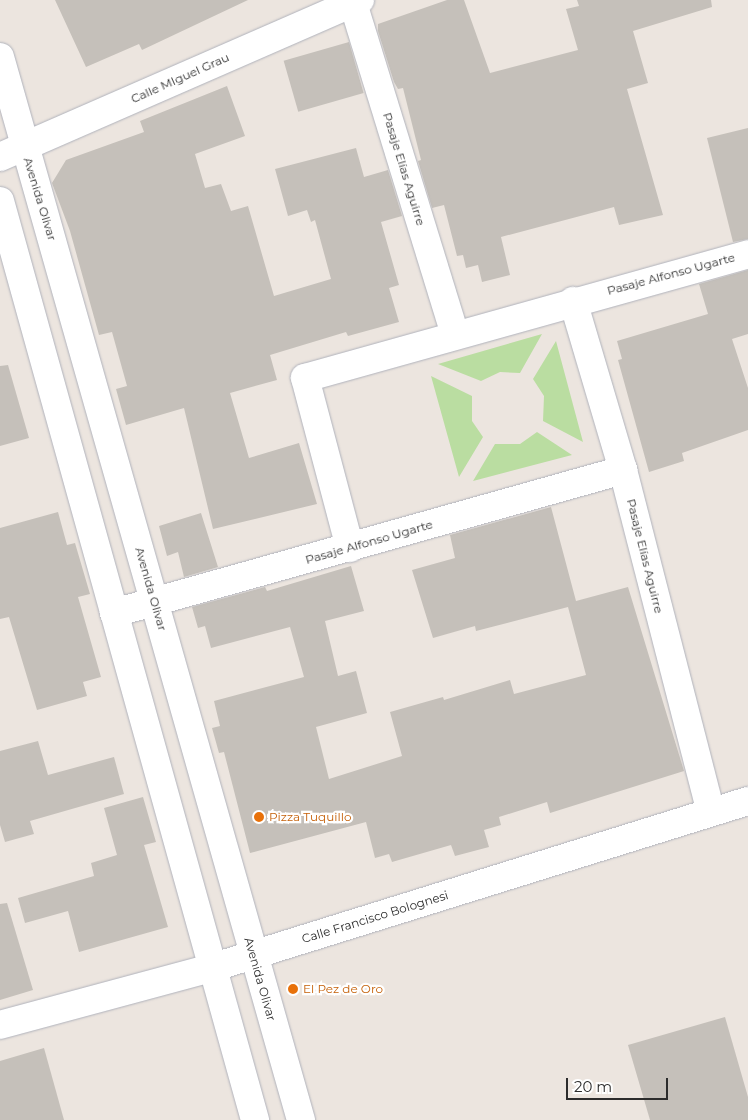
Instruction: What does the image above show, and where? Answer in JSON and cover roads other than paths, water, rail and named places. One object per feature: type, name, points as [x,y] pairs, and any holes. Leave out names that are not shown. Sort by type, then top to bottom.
[{"type":"street","name":"Calle MIguel Grau","points":[[0,157],[356,1]]},
{"type":"street","name":"Pasaje Elías Aguirre","points":[[356,1],[455,335]]},
{"type":"street","name":"Avenida Olivar","points":[[0,58],[301,1120]]},
{"type":"street","points":[[0,201],[211,968],[255,1120]]},
{"type":"street","name":"Pasaje Alfonso Ugarte","points":[[350,548],[305,378],[573,301],[748,254]]},
{"type":"street","name":"Pasaje Elías Aguirre","points":[[573,301],[623,470],[711,812]]},
{"type":"street","name":"Pasaje Alfonso Ugarte","points":[[114,613],[623,470]]},
{"type":"street","name":"Calle Francisco Bolognesi","points":[[0,1025],[211,968],[748,801]]},
{"type":"place","name":"Pizza Tuquillo","points":[[259,817]]},
{"type":"place","name":"El Pez de Oro","points":[[293,989]]}]
